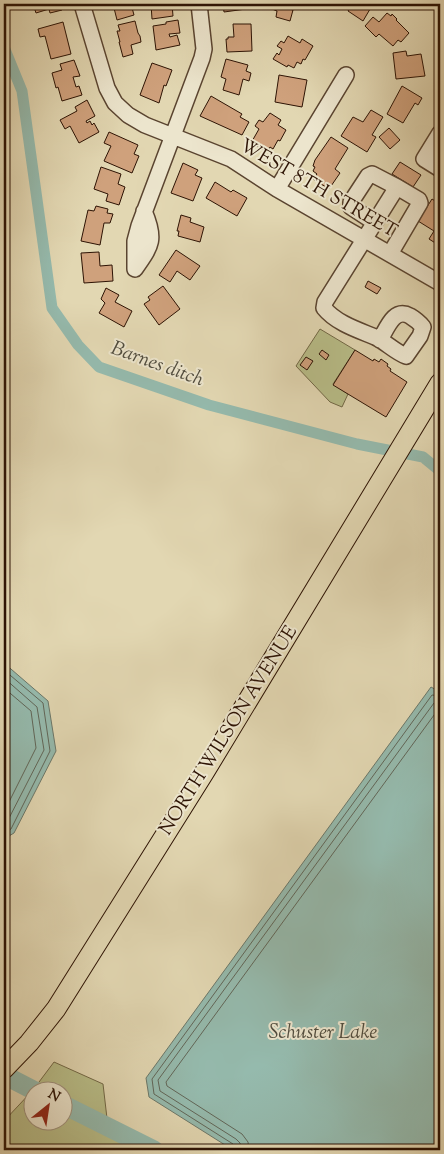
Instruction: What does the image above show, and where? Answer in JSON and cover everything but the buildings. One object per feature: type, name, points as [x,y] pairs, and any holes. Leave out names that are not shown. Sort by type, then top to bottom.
[{"type":"main road","name":"NORTH WILSON AVENUE","points":[[4,1069],[29,1044],[56,1009],[204,773],[440,383]]},
{"type":"street","name":"WEST 8TH STREET","points":[[82,4],[104,80],[115,103],[135,120],[231,159],[440,283]]},
{"type":"street","points":[[144,211],[202,58],[204,49],[199,4]]},
{"type":"street","points":[[277,188],[346,75]]},
{"type":"street","points":[[440,132],[424,159],[440,169]]},
{"type":"street","points":[[374,222],[352,207],[351,202],[368,176],[375,174],[419,200],[420,203],[390,254]]},
{"type":"street","points":[[380,340],[334,318],[324,308],[325,302],[397,187]]},
{"type":"green space","points":[[320,329],[355,350],[333,384],[348,394],[342,407],[330,402],[296,366]]},
{"type":"green space","points":[[54,1062],[103,1084],[108,1127],[158,1150],[4,1150],[4,1121],[22,1102],[22,1132],[72,1132],[72,1082],[39,1082]]},
{"type":"water","points":[[4,663],[48,701],[56,751],[14,833],[4,839]]},
{"type":"water","name":"Schuster Lake","points":[[431,687],[440,692],[440,1150],[233,1150],[149,1097],[146,1078]]},
{"type":"waterway","name":"Barnes ditch","points":[[4,47],[22,91],[52,308],[78,345],[99,367],[209,405],[357,444],[423,457],[440,471]]},
{"type":"waterway","points":[[4,1075],[22,1084]]},
{"type":"waterway","points":[[72,1109],[154,1150]]}]
